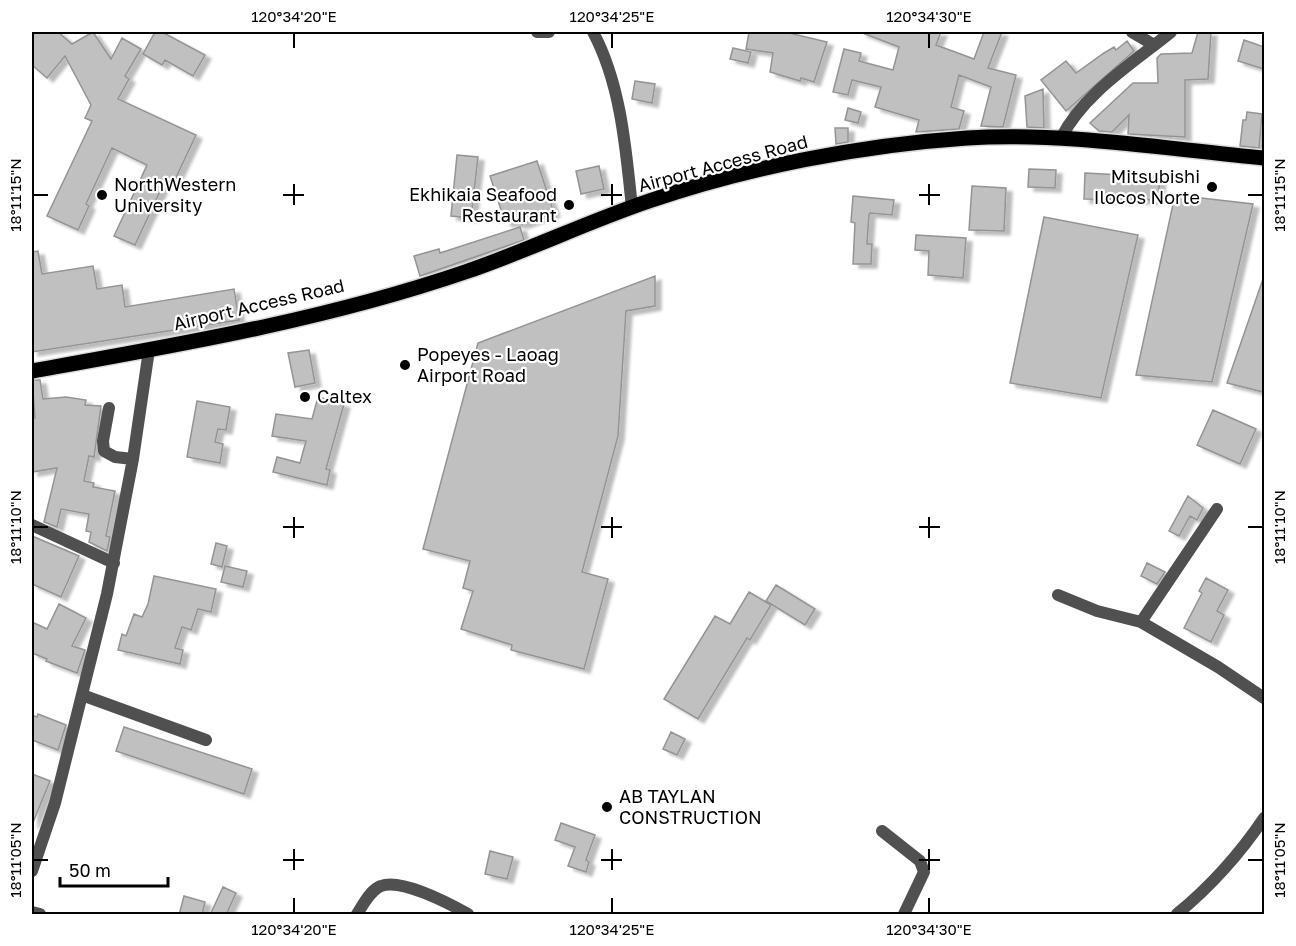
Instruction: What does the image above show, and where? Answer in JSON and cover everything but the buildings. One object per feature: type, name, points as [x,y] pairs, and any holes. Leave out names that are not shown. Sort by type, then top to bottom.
[{"type":"main road","name":"Airport Access Road","points":[[32,371],[254,329],[403,291],[465,272],[632,208],[721,180],[860,151],[965,138],[1061,138],[1264,158]]},
{"type":"street","points":[[537,32],[549,32]]},
{"type":"street","points":[[593,32],[608,63],[616,99],[632,208]]},
{"type":"street","points":[[1132,32],[1154,45]]},
{"type":"street","points":[[1061,138],[1078,111],[1091,98],[1171,32]]},
{"type":"street","points":[[32,871],[54,803],[114,563],[134,459],[149,350]]},
{"type":"street","points":[[109,408],[103,441],[104,451],[115,458],[134,459]]},
{"type":"street","points":[[1141,622],[1216,509]]},
{"type":"street","points":[[32,525],[114,563]]},
{"type":"street","points":[[1058,595],[1097,611],[1141,622],[1218,667],[1264,698]]},
{"type":"street","points":[[82,695],[206,740]]},
{"type":"street","points":[[1177,915],[1214,882],[1243,849],[1264,818]]},
{"type":"street","points":[[882,831],[920,861],[924,872],[904,915]]},
{"type":"street","points":[[357,915],[373,891],[381,886],[390,885],[404,887],[447,903],[468,915]]},
{"type":"street","points":[[32,912],[40,915]]},
{"type":"place","name":"Mitsubishi Ilocos Norte","points":[[1212,187]]},
{"type":"place","name":"NorthWestern University","points":[[102,195]]},
{"type":"place","name":"Ekhikaia Seafood Restaurant","points":[[569,205]]},
{"type":"place","name":"Popeyes - Laoag Airport Road","points":[[405,365]]},
{"type":"place","name":"Caltex","points":[[305,397]]},
{"type":"place","name":"AB TAYLAN CONSTRUCTION","points":[[607,807]]}]
